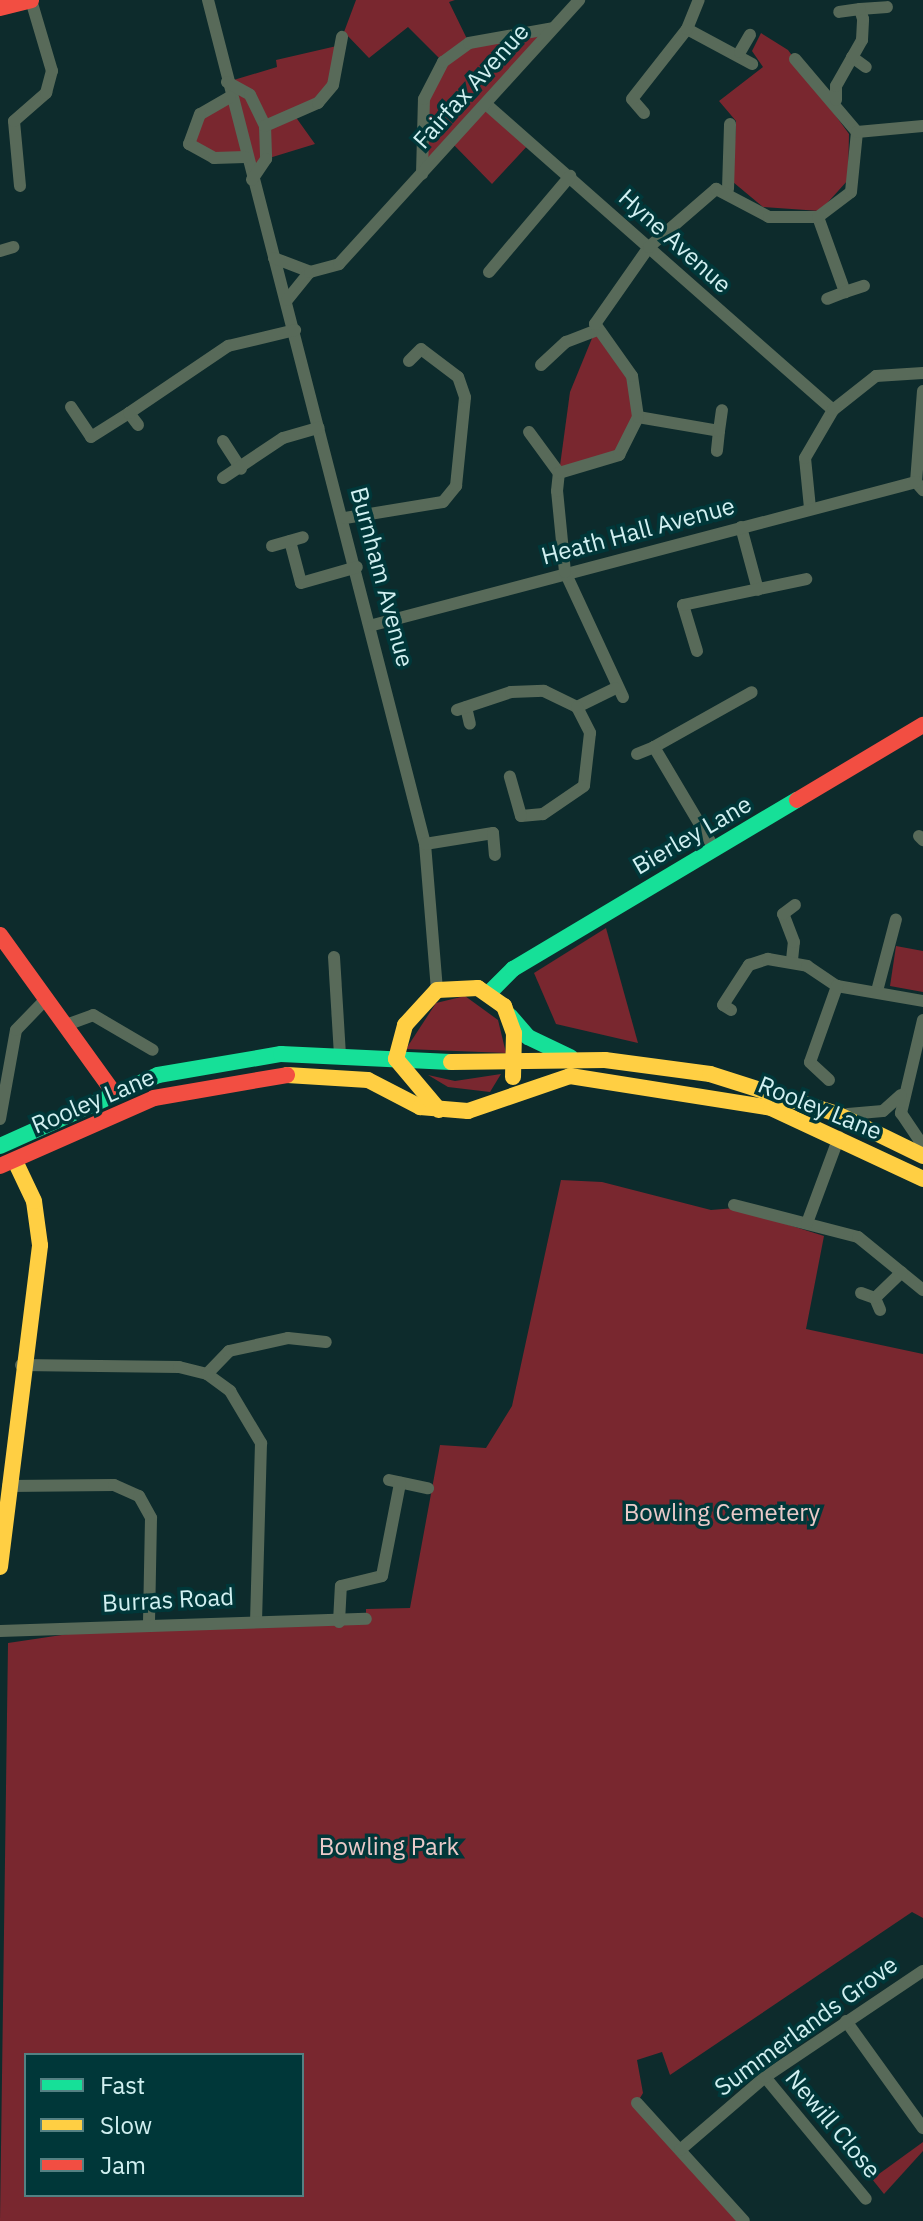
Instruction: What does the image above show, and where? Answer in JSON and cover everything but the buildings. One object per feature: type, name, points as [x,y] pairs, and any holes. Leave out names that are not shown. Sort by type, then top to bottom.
[{"type":"main road","points":[[2,5],[31,0]]},
{"type":"main road","name":"Bierley Lane","points":[[490,992],[513,969],[714,848],[922,729]]},
{"type":"main road","points":[[0,935],[114,1093]]},
{"type":"main road","points":[[439,1110],[412,1082],[396,1059],[405,1025],[437,990],[461,985],[490,992],[528,1037],[578,1060]]},
{"type":"main road","points":[[507,1093],[515,1064],[510,1015]]},
{"type":"main road","name":"Rooley Lane","points":[[0,1146],[114,1093],[195,1066],[340,1054],[436,1063],[515,1064],[578,1060],[710,1074],[837,1114],[923,1156]]},
{"type":"main road","points":[[412,1082],[436,1063]]},
{"type":"main road","name":"Rooley Lane","points":[[7,1164],[154,1098],[273,1074],[368,1080],[439,1110],[485,1107],[507,1093],[570,1076],[613,1078],[771,1108],[839,1137],[923,1179]]},
{"type":"main road","points":[[0,1567],[8,1486],[5,1460],[40,1245],[34,1201],[7,1164]]},
{"type":"street","points":[[20,186],[14,121],[46,93],[52,71],[31,0]]},
{"type":"street","name":"Burnham Avenue","points":[[208,0],[245,157],[287,300],[373,625],[425,844],[437,990]]},
{"type":"street","name":"Fairfax Avenue","points":[[287,300],[310,272],[339,264],[487,105],[579,0]]},
{"type":"street","points":[[632,99],[687,29],[699,0]]},
{"type":"street","points":[[839,12],[887,7]]},
{"type":"street","points":[[836,100],[852,57],[862,40],[860,9]]},
{"type":"street","name":"Fairfax Avenue","points":[[422,174],[424,99],[443,62],[469,43],[553,28]]},
{"type":"street","points":[[687,29],[740,52],[752,64]]},
{"type":"street","points":[[740,52],[750,35]]},
{"type":"street","points":[[265,126],[318,103],[333,85],[342,37]]},
{"type":"street","points":[[852,57],[866,67]]},
{"type":"street","points":[[541,365],[566,342],[595,331],[613,292],[649,247],[716,189],[728,189],[769,217],[818,217],[851,192],[857,132],[836,100],[795,59]]},
{"type":"street","points":[[227,82],[250,95],[265,126],[266,159],[252,180]]},
{"type":"street","points":[[620,89],[644,113]]},
{"type":"street","points":[[230,97],[200,114],[189,144],[214,158],[245,157]]},
{"type":"street","name":"Hyne Avenue","points":[[487,105],[833,410]]},
{"type":"street","points":[[728,189],[730,124]]},
{"type":"street","points":[[857,132],[923,126]]},
{"type":"street","points":[[489,272],[570,176]]},
{"type":"street","points":[[818,217],[845,292]]},
{"type":"street","points":[[274,258],[310,272]]},
{"type":"street","points":[[827,299],[864,286]]},
{"type":"street","points":[[71,407],[91,437],[228,346],[295,330]]},
{"type":"street","points":[[559,473],[619,455],[638,417],[632,376],[595,331]]},
{"type":"street","points":[[345,518],[443,502],[456,486],[465,397],[448,365],[421,349],[415,336]]},
{"type":"street","points":[[409,361],[421,349]]},
{"type":"street","points":[[810,508],[805,458],[833,410],[876,376],[923,373]]},
{"type":"street","points":[[919,486],[923,391]]},
{"type":"street","points":[[717,451],[722,410]]},
{"type":"street","points":[[129,413],[138,425]]},
{"type":"street","points":[[638,417],[719,431]]},
{"type":"street","points":[[223,478],[241,469],[283,438],[319,428]]},
{"type":"street","points":[[529,432],[559,473],[565,572],[619,692],[577,707]]},
{"type":"street","points":[[223,441],[241,469]]},
{"type":"street","name":"Heath Hall Avenue","points":[[373,625],[810,508],[919,486]]},
{"type":"street","points":[[741,527],[758,590]]},
{"type":"street","points":[[272,546],[297,539],[305,598]]},
{"type":"street","points":[[301,583],[357,567]]},
{"type":"street","points":[[697,651],[683,605],[806,579]]},
{"type":"street","points":[[470,724],[462,708],[511,692],[544,691],[577,707],[590,733],[584,786],[543,814],[518,818],[510,777]]},
{"type":"street","points":[[637,754],[752,692]]},
{"type":"street","points":[[654,747],[714,848]]},
{"type":"street","points":[[425,844],[493,833],[495,855]]},
{"type":"street","points":[[792,960],[794,942],[783,914],[795,905]]},
{"type":"street","points":[[877,991],[887,923]]},
{"type":"street","points":[[334,957],[340,1054]]},
{"type":"street","points":[[723,1004],[749,965],[792,960],[837,986],[923,1001]]},
{"type":"street","points":[[829,1080],[810,1062],[837,986]]},
{"type":"street","points":[[0,1119],[6,1060],[24,1015],[47,998]]},
{"type":"street","points":[[66,1025],[93,1015],[153,1050]]},
{"type":"street","points":[[923,1020],[901,1095],[905,1128],[923,1146]]},
{"type":"street","points":[[837,1114],[883,1111],[901,1095]]},
{"type":"street","points":[[807,1223],[839,1137]]},
{"type":"street","points":[[734,1205],[807,1223],[877,1246],[923,1290]]},
{"type":"street","points":[[861,1293],[877,1304],[902,1272]]},
{"type":"street","points":[[207,1374],[229,1351],[288,1338],[331,1343]]},
{"type":"street","points":[[21,1365],[207,1374],[240,1403],[261,1443],[256,1618]]},
{"type":"street","points":[[339,1622],[341,1586],[382,1576],[395,1481],[428,1488]]},
{"type":"street","points":[[8,1486],[114,1485],[139,1496],[151,1518],[149,1622]]},
{"type":"street","name":"Burras Road","points":[[0,1631],[256,1618],[339,1622],[366,1619]]},
{"type":"street","name":"Summerlands Grove","points":[[680,2150],[765,2077],[923,1971]]},
{"type":"street","points":[[846,2021],[923,2128]]},
{"type":"street","name":"Newill Close","points":[[765,2077],[866,2199]]},
{"type":"street","points":[[637,2103],[744,2221]]},
{"type":"green space","points":[[356,0],[455,0],[449,2],[469,43],[553,28],[487,105],[530,143],[492,184],[452,143],[422,174],[424,99],[443,62],[408,27],[369,58],[344,32]]},
{"type":"green space","points":[[761,33],[788,50],[849,134],[848,180],[820,211],[763,207],[733,182],[736,121],[719,101],[763,67],[752,51]]},
{"type":"green space","points":[[341,45],[333,85],[295,116],[315,144],[266,159],[257,174],[245,157],[198,150],[190,129],[230,97],[227,82],[277,67],[276,60]]},
{"type":"green space","points":[[595,331],[621,358],[638,417],[619,455],[559,473],[570,392]]},
{"type":"green space","points":[[606,928],[638,1043],[556,1024],[534,973]]},
{"type":"green space","points":[[896,946],[923,951],[923,992],[890,986]]},
{"type":"green space","points":[[465,996],[498,1020],[506,1053],[406,1049],[436,1003]]},
{"type":"green space","points":[[501,1074],[490,1092],[448,1087],[428,1075],[455,1081]]},
{"type":"green space","name":"Bowling Park","points":[[561,1180],[602,1182],[711,1210],[735,1208],[824,1236],[806,1329],[923,1354],[923,1918],[912,1912],[670,2075],[662,2052],[637,2060],[643,2093],[637,2103],[744,2221],[0,2221],[8,1643],[149,1622],[366,1622],[366,1609],[410,1608],[440,1445],[486,1448],[512,1406]]},
{"type":"green space","points":[[923,2142],[923,2151],[884,2194],[872,2179]]},
{"type":"traffic: fast","points":[[490,992],[513,969],[797,800]]},
{"type":"traffic: fast","points":[[510,1016],[528,1037],[570,1057]]},
{"type":"traffic: fast","points":[[0,1146],[158,1075],[281,1054],[451,1062]]},
{"type":"traffic: slow","points":[[439,1110],[396,1059],[405,1025],[437,990],[478,988],[504,1006],[514,1033],[513,1077]]},
{"type":"traffic: slow","points":[[451,1062],[605,1060],[710,1074],[837,1114],[923,1156]]},
{"type":"traffic: slow","points":[[287,1075],[368,1080],[420,1107],[468,1111],[570,1076],[771,1108],[923,1179]]},
{"type":"traffic: slow","points":[[0,1567],[40,1245],[34,1201],[15,1161]]},
{"type":"traffic: jam","points":[[0,8],[31,0]]},
{"type":"traffic: jam","points":[[797,800],[923,725]]},
{"type":"traffic: jam","points":[[0,935],[114,1093]]},
{"type":"traffic: jam","points":[[0,1166],[154,1098],[287,1075]]},
{"type":"park label","name":"Bowling Cemetery","points":[[722,1513]]}]
